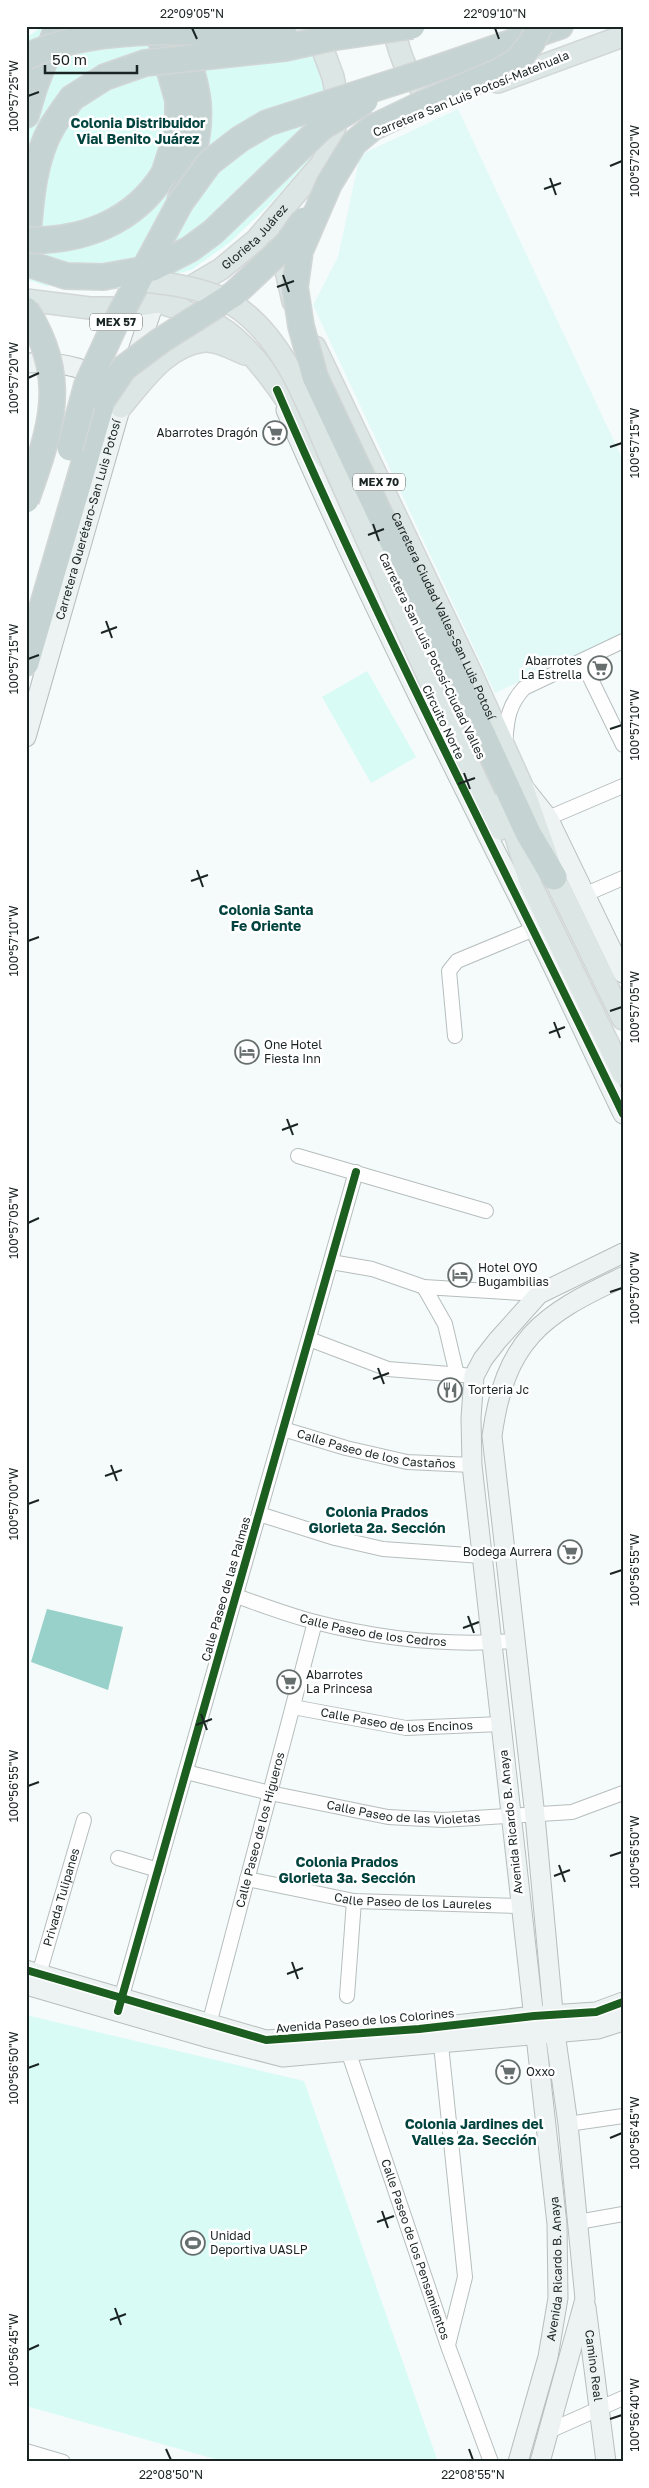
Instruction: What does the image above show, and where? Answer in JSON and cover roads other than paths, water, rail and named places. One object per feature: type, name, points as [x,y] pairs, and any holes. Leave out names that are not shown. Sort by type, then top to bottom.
[{"type":"highway","points":[[26,115],[34,88],[58,26]]},
{"type":"highway","points":[[26,42],[51,30],[71,26]]},
{"type":"highway","points":[[26,240],[47,241],[76,237],[121,219],[154,189],[164,174],[178,131],[178,100],[158,26]]},
{"type":"highway","points":[[176,26],[193,75],[198,104],[194,150],[180,203]]},
{"type":"highway","points":[[26,258],[33,194],[42,150],[52,127],[72,98],[86,87],[125,68],[145,63],[285,48],[330,38],[412,26]]},
{"type":"highway","points":[[26,663],[124,368],[160,341],[234,294],[287,244],[326,173],[354,143],[372,128],[422,104],[498,72],[518,60],[532,42],[540,26]]},
{"type":"highway","points":[[180,203],[209,163],[240,139],[267,123],[429,71],[560,26]]},
{"type":"highway","points":[[26,57],[83,37],[192,33],[330,38]]},
{"type":"highway","points":[[26,263],[66,276],[102,276],[153,268],[190,249],[213,232],[322,127],[362,103],[429,71]]},
{"type":"highway","points":[[326,173],[300,251],[295,287],[301,326],[315,377],[528,833],[554,877]]},
{"type":"highway","name":"MEX 57","points":[[26,601],[87,384],[116,322],[180,203]]},
{"type":"highway","points":[[26,310],[38,328],[52,369],[51,418],[45,446],[26,500]]},
{"type":"main road","name":"Glorieta Juárez","points":[[26,300],[90,308],[122,308],[156,302],[177,295],[221,269],[256,240],[284,209],[326,173],[340,112],[333,76],[323,50],[301,26]]},
{"type":"main road","points":[[393,26],[399,55],[410,76],[424,92],[444,96],[466,96]]},
{"type":"main road","name":"Carretera San Luis Potosí-Matehuala","points":[[326,173],[378,131],[521,72],[623,36]]},
{"type":"main road","name":"Carretera Ciudad Valles-San Luis Potosí","points":[[284,209],[280,245],[292,301],[472,675],[522,786],[554,877],[623,1019]]},
{"type":"main road","points":[[102,276],[162,283],[216,298],[233,305],[264,331],[287,364],[302,391],[409,635],[493,816],[535,919]]},
{"type":"main road","name":"Carretera Querétaro-San Luis Potosí","points":[[26,737],[113,428],[112,403],[156,302]]},
{"type":"main road","name":"Carretera San Luis Potosí-Ciudad Valles","points":[[156,302],[212,323],[232,337],[254,358],[349,491],[369,525],[497,793],[516,837],[531,885],[535,919],[623,1074]]},
{"type":"main road","points":[[112,403],[159,363],[180,349],[205,341],[224,345],[254,358]]},
{"type":"main road","points":[[26,363],[60,365],[82,369],[95,375],[104,384],[111,399],[113,428]]},
{"type":"main road","name":"Circuito Norte","points":[[277,390],[394,647],[472,809],[535,919],[623,1114]]},
{"type":"main road","points":[[522,786],[534,797],[548,818],[623,973]]},
{"type":"main road","points":[[493,816],[531,885]]},
{"type":"main road","name":"Avenida Ricardo B. Anaya","points":[[518,2462],[548,2357],[558,2298],[557,2224],[472,1465],[470,1418],[465,1375],[539,1294],[623,1253]]},
{"type":"main road","name":"Avenida Ricardo B. Anaya","points":[[540,2462],[585,2299],[568,2124],[554,2024],[535,1816],[492,1436],[496,1404],[503,1381],[523,1343],[554,1313],[623,1277]]},
{"type":"main road","points":[[521,1314],[534,1331]]},
{"type":"main road","name":"Avenida Paseo de los Colorines","points":[[30,1976],[207,2030],[283,2057],[349,2053],[534,2016],[554,2024],[598,2029],[623,2021]]},
{"type":"main road","name":"Avenida Paseo de los Colorines","points":[[207,2030],[266,2040],[343,2034],[536,2036],[554,2024],[623,2002]]},
{"type":"main road","name":"Camino Real","points":[[585,2299],[606,2462]]},
{"type":"street","points":[[504,749],[508,714],[514,700],[524,688],[623,641]]},
{"type":"street","points":[[582,661],[622,739]]},
{"type":"street","points":[[548,818],[623,786]]},
{"type":"street","points":[[586,894],[623,878]]},
{"type":"street","points":[[455,1036],[449,970],[457,961],[535,919]]},
{"type":"street","points":[[298,1156],[486,1210]]},
{"type":"street","name":"Calle Paseo de las Palmas","points":[[120,2004],[356,1172]]},
{"type":"street","points":[[331,1262],[372,1269],[424,1287],[539,1294]]},
{"type":"street","points":[[309,1339],[388,1369],[465,1375],[446,1324],[424,1287]]},
{"type":"street","name":"Calle Paseo de los Castaños","points":[[283,1429],[346,1448],[407,1462],[472,1465]]},
{"type":"street","points":[[259,1514],[335,1538],[383,1549],[482,1556]]},
{"type":"street","name":"Calle Paseo de los Cedros","points":[[236,1596],[315,1622],[407,1640],[492,1643],[515,1641]]},
{"type":"street","name":"Calle Paseo de los Higueros","points":[[207,2030],[315,1622]]},
{"type":"street","name":"Calle Paseo de los Encinos","points":[[293,1707],[406,1728],[501,1724]]},
{"type":"street","name":"Calle Paseo de las Violetas","points":[[186,1772],[270,1793],[388,1817],[443,1820],[535,1816],[572,1812],[621,1798]]},
{"type":"street","name":"Privada Tulipanes","points":[[30,1976],[84,1820]]},
{"type":"street","points":[[118,1858],[158,1870]]},
{"type":"street","name":"Calle Paseo de los Laureles","points":[[247,1879],[354,1901],[520,1906]]},
{"type":"street","points":[[347,1996],[354,1901]]},
{"type":"street","name":"Calle Paseo de los Pensamientos","points":[[343,2034],[448,2346],[491,2462]]},
{"type":"street","points":[[441,2035],[465,2277],[448,2346]]},
{"type":"street","points":[[568,2124],[623,2116]]},
{"type":"street","points":[[578,2222],[623,2214]]},
{"type":"street","points":[[549,2431],[623,2398]]},
{"type":"street","points":[[26,2451],[63,2462]]},
{"type":"place","name":"Abarrotes Dragón","points":[[275,433]]},
{"type":"place","name":"Abarrotes La Estrella","points":[[600,668]]},
{"type":"place","name":"One Hotel Fiesta Inn","points":[[247,1052]]},
{"type":"place","name":"Hotel OYO Bugambilias","points":[[460,1275]]},
{"type":"place","name":"Torteria Jc","points":[[450,1390]]},
{"type":"place","name":"Bodega Aurrera","points":[[570,1552]]},
{"type":"place","name":"Abarrotes La Princesa","points":[[289,1682]]},
{"type":"place","name":"Oxxo","points":[[508,2072]]},
{"type":"place","name":"Unidad Deportiva UASLP","points":[[193,2243]]},
{"type":"district","name":"Colonia Distribuidor Vial Benito Juárez","points":[[138,132]]},
{"type":"district","name":"Colonia Santa Fe Oriente","points":[[266,918]]},
{"type":"district","name":"Colonia Prados Glorieta 2a. Sección","points":[[377,1520]]},
{"type":"district","name":"Colonia Prados Glorieta 3a. Sección","points":[[347,1870]]},
{"type":"district","name":"Colonia Jardines del Valles 2a. Sección","points":[[474,2132]]}]
